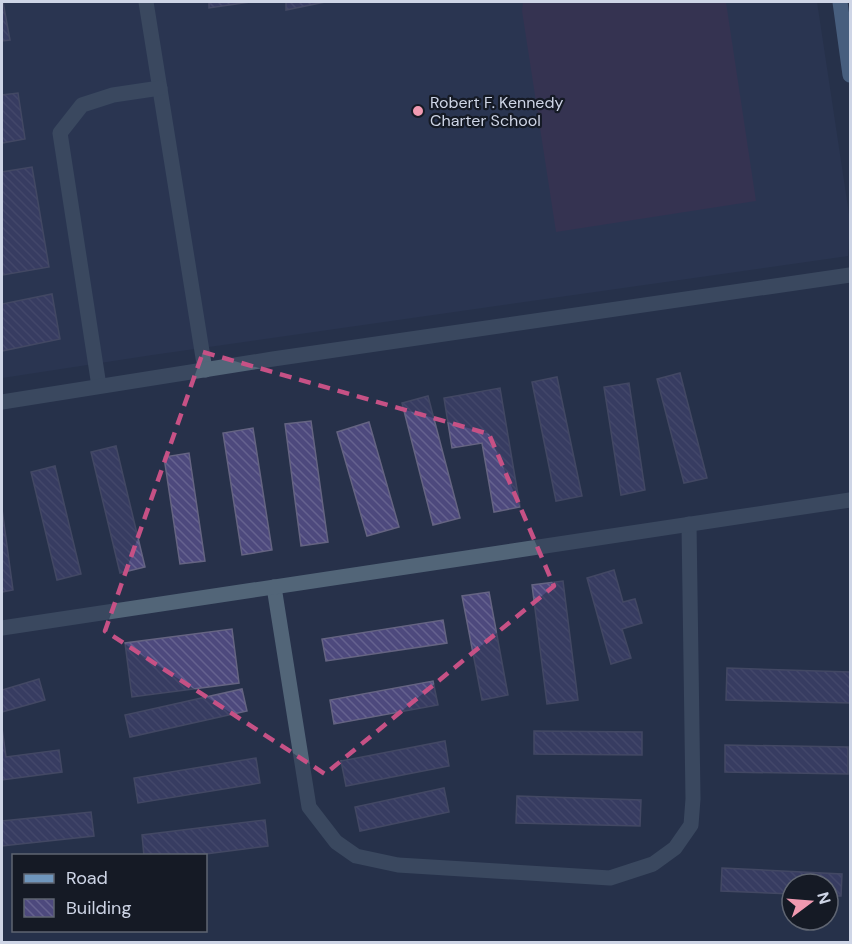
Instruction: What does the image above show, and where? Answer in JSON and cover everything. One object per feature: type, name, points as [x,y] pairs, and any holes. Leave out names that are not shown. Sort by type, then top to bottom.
[{"type":"main road","points":[[840,2],[850,75]]},
{"type":"street","points":[[146,2],[205,370]]},
{"type":"street","points":[[99,386],[60,133],[82,105],[113,95],[160,88]]},
{"type":"street","points":[[2,402],[273,358],[850,275]]},
{"type":"street","points":[[2,628],[850,500]]},
{"type":"street","points":[[274,587],[309,807],[336,842],[356,856],[398,865],[610,878],[653,864],[675,848],[691,825],[693,799],[689,524]]},
{"type":"highlighted area","points":[[203,352],[489,434],[554,586],[325,774],[105,631]]},
{"type":"shaded area","name":"Robert F. Kennedy Charter School","points":[[2,2],[817,2],[850,221],[848,256],[2,378]]},
{"type":"shaded area","points":[[523,2],[726,2],[756,201],[556,232],[522,11]]},
{"type":"building","points":[[2,2],[10,40],[2,41]]},
{"type":"building","points":[[209,2],[250,2],[209,8]]},
{"type":"building","points":[[286,2],[325,2],[286,10]]},
{"type":"building","points":[[18,93],[25,139],[2,143],[2,95]]},
{"type":"building","points":[[32,167],[49,267],[3,275],[2,172]]},
{"type":"building","points":[[52,294],[60,339],[2,351],[2,304]]},
{"type":"building","points":[[680,373],[707,478],[684,483],[657,379]]},
{"type":"building","points":[[557,377],[582,496],[556,501],[532,382]]},
{"type":"building","points":[[629,383],[645,490],[621,495],[604,387]]},
{"type":"building","points":[[500,388],[520,507],[494,512],[482,443],[452,448],[444,398]]},
{"type":"building","points":[[428,396],[460,518],[433,525],[402,403]]},
{"type":"building","points":[[311,421],[328,542],[301,546],[285,424]]},
{"type":"building","points":[[369,422],[399,527],[367,536],[337,432]]},
{"type":"building","points":[[253,428],[272,550],[242,555],[223,433]]},
{"type":"building","points":[[116,446],[145,567],[120,573],[91,452]]},
{"type":"building","points":[[189,453],[205,561],[180,564],[164,457]]},
{"type":"building","points":[[55,466],[81,574],[57,580],[31,472]]},
{"type":"building","points":[[2,509],[13,590],[2,592]]},
{"type":"building","points":[[614,570],[623,602],[635,599],[642,623],[622,629],[631,658],[611,664],[587,578]]},
{"type":"building","points":[[563,581],[578,700],[547,704],[532,585]]},
{"type":"building","points":[[489,592],[508,695],[482,700],[462,596]]},
{"type":"building","points":[[443,620],[447,643],[326,661],[322,639]]},
{"type":"building","points":[[232,629],[239,683],[132,697],[125,643]]},
{"type":"building","points":[[727,668],[850,672],[850,703],[726,700]]},
{"type":"building","points":[[39,679],[45,700],[2,712],[2,690]]},
{"type":"building","points":[[433,681],[438,705],[334,724],[330,700]]},
{"type":"building","points":[[242,689],[247,711],[130,737],[125,715]]},
{"type":"building","points":[[2,728],[6,757],[59,750],[62,772],[2,780]]},
{"type":"building","points":[[534,731],[642,732],[642,755],[534,754]]},
{"type":"building","points":[[445,741],[449,766],[346,786],[341,761]]},
{"type":"building","points":[[725,745],[848,747],[848,774],[725,772]]},
{"type":"building","points":[[256,758],[260,783],[138,803],[134,778]]},
{"type":"building","points":[[444,788],[449,812],[360,831],[355,807]]},
{"type":"building","points":[[517,796],[641,800],[640,826],[516,823]]},
{"type":"building","points":[[91,812],[94,836],[2,846],[2,821]]},
{"type":"building","points":[[265,820],[268,846],[206,854],[144,854],[142,835]]},
{"type":"building","points":[[722,868],[802,872],[780,872],[780,893],[721,891]]},
{"type":"building","points":[[840,874],[842,874],[840,896]]},
{"type":"place","name":"Robert F. Kennedy Charter School","points":[[418,111]]}]
